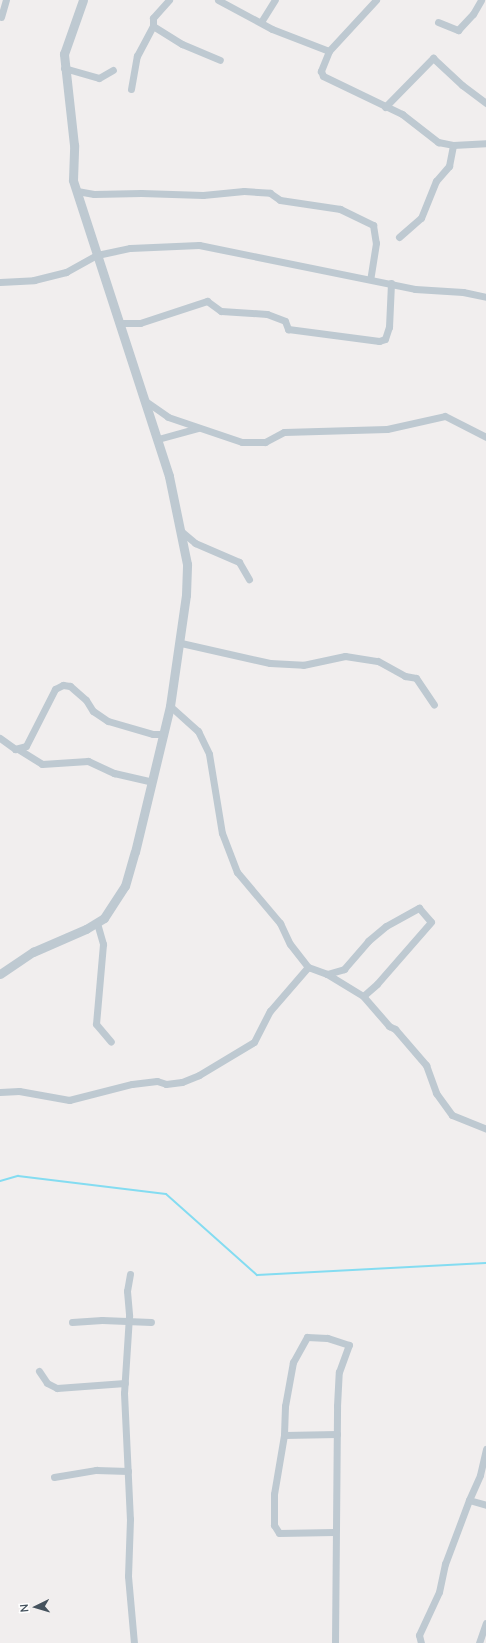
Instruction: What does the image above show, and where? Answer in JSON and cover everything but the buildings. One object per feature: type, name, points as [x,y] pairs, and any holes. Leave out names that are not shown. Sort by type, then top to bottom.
[{"type":"street","points":[[1,17],[6,0]]},
{"type":"street","points":[[0,974],[32,952],[97,923],[110,911],[125,886],[164,734],[181,643],[187,564],[182,532],[158,439],[76,191],[73,170],[74,145],[64,68],[67,41],[83,0]]},
{"type":"street","points":[[131,89],[137,56],[153,26],[153,18],[169,0]]},
{"type":"street","points":[[218,0],[262,22],[272,29],[329,51]]},
{"type":"street","points":[[262,22],[275,0]]},
{"type":"street","points":[[376,0],[329,51],[321,71],[324,76],[402,114],[438,142],[453,145],[486,143]]},
{"type":"street","points":[[438,22],[458,30],[473,14],[481,0]]},
{"type":"street","points":[[153,26],[182,44],[220,60]]},
{"type":"street","points":[[385,107],[433,58],[462,86],[486,103]]},
{"type":"street","points":[[64,68],[99,78],[106,76],[113,70]]},
{"type":"street","points":[[399,236],[421,218],[436,180],[449,166],[453,145]]},
{"type":"street","points":[[76,191],[94,194],[141,193],[203,195],[244,191],[270,193],[280,200],[340,209],[373,225],[376,243],[370,279]]},
{"type":"street","points":[[0,282],[25,282],[66,272],[97,255],[130,248],[199,245],[316,271],[370,279],[430,292],[463,292],[486,297]]},
{"type":"street","points":[[120,323],[140,323],[207,301],[221,311],[267,314],[286,322],[288,329],[379,340],[385,339],[389,327],[391,283]]},
{"type":"street","points":[[144,399],[168,418],[202,428],[226,438],[257,443],[284,432],[387,429],[445,416],[486,437]]},
{"type":"street","points":[[158,439],[181,431],[202,428]]},
{"type":"street","points":[[182,532],[195,543],[239,562],[249,579]]},
{"type":"street","points":[[181,643],[270,663],[303,665],[345,656],[378,661],[405,676],[416,678],[434,705]]},
{"type":"street","points":[[18,749],[26,746],[55,689],[63,685],[70,686],[86,700],[93,711],[108,721],[153,734],[164,734]]},
{"type":"street","points":[[170,706],[198,731],[209,754],[222,833],[237,872],[280,923],[290,944],[308,967],[327,974],[363,996],[426,1065],[436,1093],[452,1115],[486,1129]]},
{"type":"street","points":[[0,738],[42,764],[88,761],[114,773],[152,782]]},
{"type":"street","points":[[327,974],[344,969],[368,941],[386,926],[419,908],[431,922],[377,984],[363,996]]},
{"type":"street","points":[[97,923],[103,944],[96,1024],[112,1042]]},
{"type":"street","points":[[0,1092],[19,1091],[69,1100],[132,1084],[157,1081],[166,1084],[182,1082],[199,1075],[254,1042],[270,1011],[308,967]]},
{"type":"street","points":[[130,1274],[127,1291],[129,1322],[124,1383],[128,1471],[128,1576],[134,1643]]},
{"type":"street","points":[[72,1322],[102,1320],[151,1322]]},
{"type":"street","points":[[334,1532],[279,1533],[274,1525],[274,1494],[284,1435],[285,1406],[293,1362],[307,1337],[327,1338],[349,1345],[339,1372],[336,1434],[334,1532],[335,1643]]},
{"type":"street","points":[[39,1371],[47,1383],[57,1388],[124,1383]]},
{"type":"street","points":[[284,1435],[336,1434]]},
{"type":"street","points":[[421,1643],[419,1635],[439,1592],[449,1552],[480,1475],[486,1449]]},
{"type":"street","points":[[54,1477],[96,1470],[128,1471]]},
{"type":"street","points":[[469,1500],[486,1505]]},
{"type":"street","points":[[478,1643],[486,1623]]},
{"type":"waterway","points":[[0,1181],[18,1176],[166,1194],[257,1275],[486,1263]]}]
